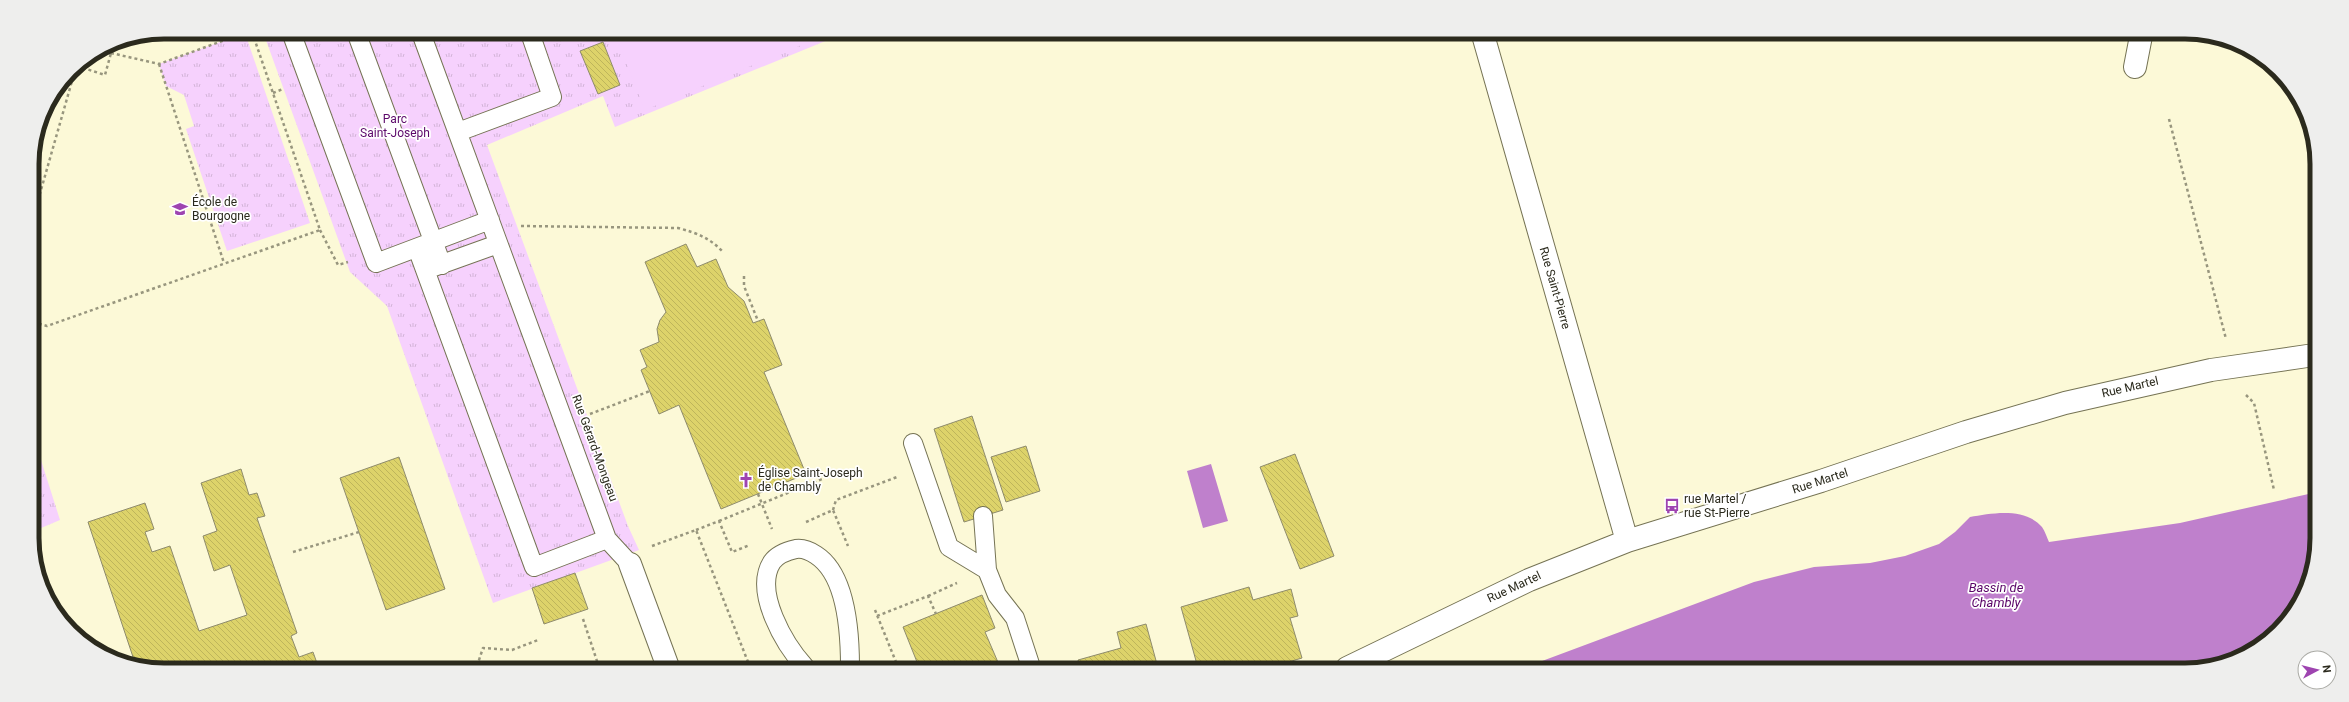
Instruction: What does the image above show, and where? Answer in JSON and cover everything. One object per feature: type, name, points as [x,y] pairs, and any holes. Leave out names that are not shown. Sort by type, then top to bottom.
[{"type":"street","name":"Rue Saint-Pierre","points":[[1484,39],[1627,541]]},
{"type":"street","points":[[2135,67],[2140,39]]},
{"type":"street","name":"Rue Martel","points":[[1357,663],[1529,580],[1627,541],[1821,481],[1966,432],[2065,404],[2211,370],[2310,356]]},
{"type":"street","points":[[630,564],[667,663]]},
{"type":"lane","points":[[294,39],[376,264],[490,220]]},
{"type":"lane","points":[[358,39],[425,245],[425,271],[534,567],[607,539]]},
{"type":"lane","points":[[423,39],[607,539],[630,564]]},
{"type":"lane","points":[[458,132],[552,97],[532,39]]},
{"type":"lane","points":[[425,271],[498,244]]},
{"type":"lane","points":[[425,245],[442,265]]},
{"type":"lane","points":[[913,444],[949,547],[987,570]]},
{"type":"lane","points":[[983,516],[987,570],[997,594],[1015,618],[1030,663]]},
{"type":"lane","points":[[802,663],[779,630],[772,613],[766,585],[769,570],[773,561],[782,554],[800,548],[810,551],[822,558],[833,573],[840,590],[848,627],[850,663]]},
{"type":"path","points":[[83,69],[105,75],[111,53],[159,64],[228,39]]},
{"type":"path","points":[[254,39],[320,230],[338,265],[352,260]]},
{"type":"path","points":[[159,64],[224,264]]},
{"type":"path","points":[[39,197],[72,80]]},
{"type":"path","points":[[2168,119],[2226,341]]},
{"type":"path","points":[[513,226],[678,228],[698,233],[707,238],[723,252]]},
{"type":"path","points":[[39,324],[48,326],[320,230]]},
{"type":"path","points":[[744,276],[744,286],[758,321]]},
{"type":"path","points":[[2240,390],[2254,403],[2274,490]]},
{"type":"path","points":[[584,417],[650,391]]},
{"type":"path","points":[[719,521],[822,479]]},
{"type":"path","points":[[833,510],[836,500],[883,483]]},
{"type":"path","points":[[758,494],[774,535]]},
{"type":"path","points":[[648,546],[696,530],[748,663]]},
{"type":"path","points":[[293,552],[359,532]]},
{"type":"path","points":[[877,616],[928,596],[936,614]]},
{"type":"path","points":[[583,619],[598,663]]},
{"type":"path","points":[[479,663],[483,648],[512,650],[538,640]]},
{"type":"green space","points":[[228,39],[247,39],[310,223],[227,251],[186,129],[194,126],[184,95],[166,86],[159,64]]},
{"type":"green space","name":"Parc Saint-Joseph","points":[[266,39],[830,39],[615,127],[603,96],[487,145],[628,526],[639,550],[493,603],[387,306],[350,272]]},
{"type":"green space","points":[[617,39],[816,39],[645,110]]},
{"type":"green space","points":[[39,454],[60,520],[39,529]]},
{"type":"water","points":[[1211,464],[1228,521],[1203,528],[1187,471]]},
{"type":"water","name":"Bassin de Chambly","points":[[2310,494],[2309,554],[2306,571],[2301,586],[2289,608],[2273,626],[2261,637],[2233,654],[2210,661],[2193,663],[1536,663],[1754,582],[1814,567],[1870,563],[1905,556],[1939,544],[1955,532],[1970,517],[1998,513],[2027,516],[2042,527],[2049,542],[2180,523]]},
{"type":"building","points":[[603,42],[620,85],[598,94],[580,51]]},
{"type":"building","points":[[686,244],[697,267],[716,259],[728,287],[744,301],[753,323],[764,319],[782,365],[764,372],[806,474],[721,509],[679,405],[659,414],[641,370],[647,367],[640,350],[659,342],[657,329],[660,320],[666,312],[645,262]]},
{"type":"building","points":[[972,416],[1003,510],[964,522],[934,429]]},
{"type":"building","points":[[1026,446],[1040,491],[1006,502],[991,457]]},
{"type":"building","points":[[1295,454],[1334,556],[1300,569],[1260,467]]},
{"type":"building","points":[[399,457],[445,589],[386,610],[340,478]]},
{"type":"building","points":[[241,469],[249,495],[257,493],[265,516],[257,518],[297,633],[291,636],[299,657],[313,652],[317,663],[164,663],[134,660],[88,522],[145,503],[154,529],[145,532],[152,552],[170,546],[199,631],[247,615],[230,565],[214,571],[203,536],[217,531],[201,483]]},
{"type":"building","points":[[575,573],[588,609],[544,624],[532,588]]},
{"type":"building","points":[[1249,587],[1253,600],[1291,589],[1298,616],[1290,618],[1302,658],[1285,663],[1197,663],[1181,607]]},
{"type":"building","points":[[982,595],[995,628],[985,632],[998,663],[917,663],[903,627]]},
{"type":"building","points":[[1146,624],[1157,663],[1079,663],[1078,660],[1121,648],[1117,632]]},
{"type":"place","name":"École de Bourgogne","points":[[180,209]]},
{"type":"place","name":"Église Saint-Joseph de Chambly","points":[[746,480]]},
{"type":"place","name":"rue Martel / rue St-Pierre","points":[[1672,506]]}]
